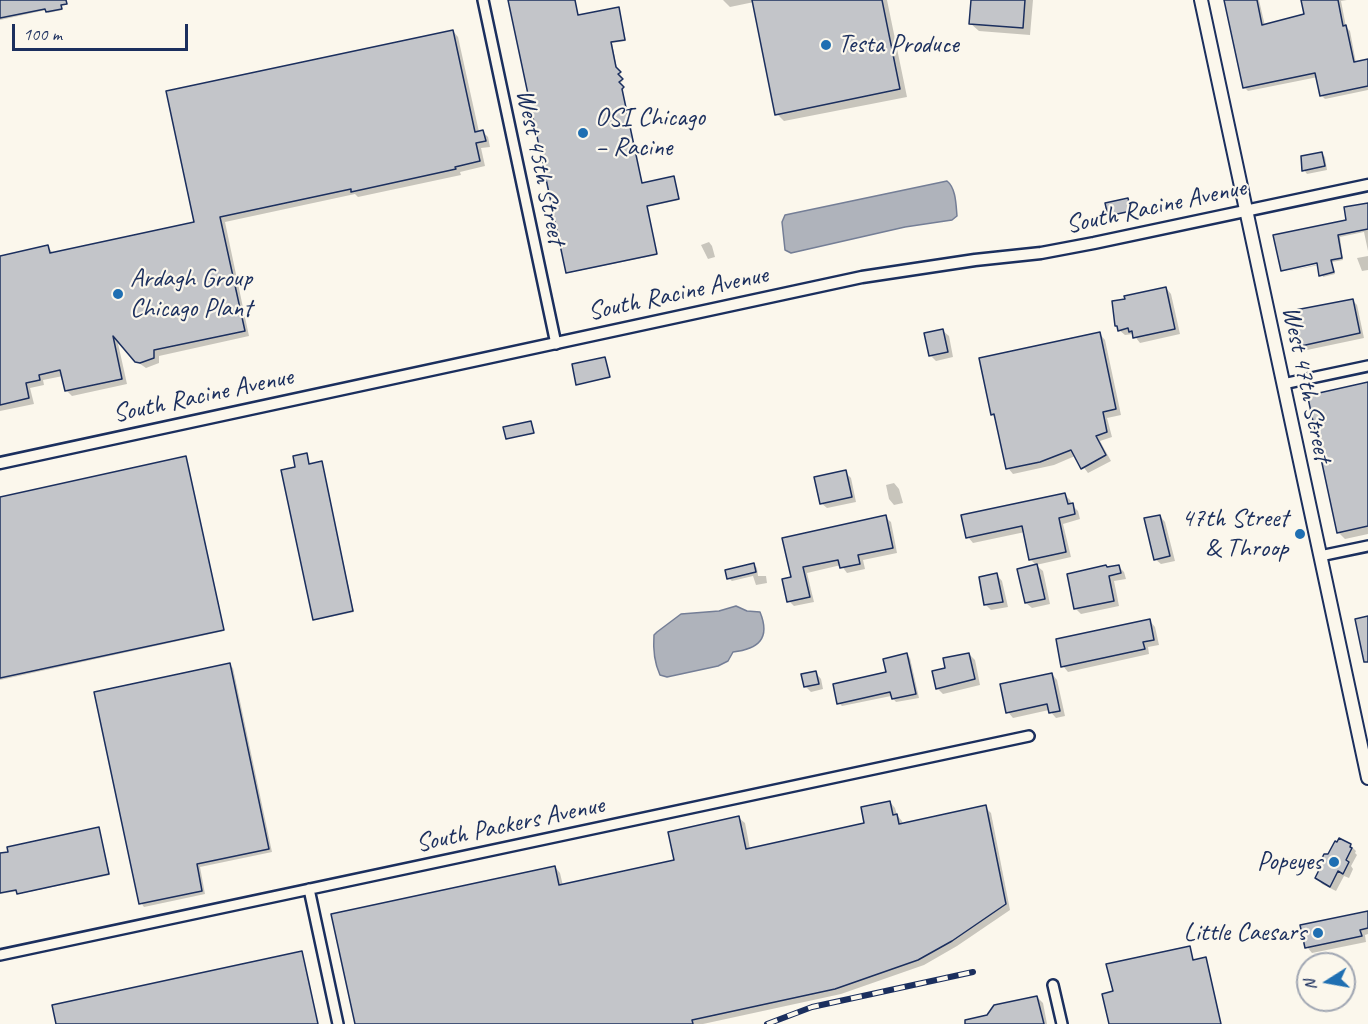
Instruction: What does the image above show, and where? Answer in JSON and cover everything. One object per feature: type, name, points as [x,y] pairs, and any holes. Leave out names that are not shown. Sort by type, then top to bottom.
[{"type":"main road","name":"West 47th Street","points":[[1201,0],[1320,556],[1363,727],[1368,778]]},
{"type":"street","name":"West 45th Street","points":[[483,0],[556,344]]},
{"type":"street","name":"South Racine Avenue","points":[[0,463],[862,277],[975,260],[1041,253],[1368,185]]},
{"type":"street","points":[[1283,384],[1368,366]]},
{"type":"street","points":[[1320,556],[1368,546]]},
{"type":"street","name":"South Packers Avenue","points":[[0,955],[1029,736]]},
{"type":"street","points":[[309,889],[338,1024]]},
{"type":"street","points":[[1053,985],[1062,1024]]},
{"type":"shaded area","points":[[947,181],[954,192],[956,202],[957,216],[952,220],[905,227],[791,253],[785,250],[782,222],[785,215]]},
{"type":"shaded area","points":[[736,606],[747,611],[760,612],[764,629],[760,641],[742,651],[733,652],[728,661],[718,666],[667,677],[660,675],[654,650],[654,635],[657,632],[681,614],[719,611]]},
{"type":"building","points":[[0,0],[66,0],[67,4],[61,5],[62,9],[46,12],[45,9],[0,18]]},
{"type":"building","name":"OSI Chicago – Racine","points":[[508,0],[575,0],[578,15],[619,7],[625,40],[611,42],[616,67],[621,72],[618,74],[623,79],[619,82],[624,87],[622,89],[642,183],[674,176],[679,199],[647,206],[657,254],[566,273]]},
{"type":"building","name":"Testa Produce","points":[[752,0],[882,0],[900,89],[775,115]]},
{"type":"building","points":[[971,0],[1025,0],[1023,28],[969,24]]},
{"type":"building","points":[[1224,0],[1257,0],[1262,25],[1304,14],[1301,0],[1338,0],[1354,62],[1368,59],[1368,86],[1320,96],[1315,73],[1243,88]]},
{"type":"building","points":[[453,30],[475,132],[483,130],[486,141],[476,143],[480,161],[455,167],[456,169],[351,192],[351,189],[220,217],[245,331],[154,350],[154,358],[140,363],[135,362],[113,336],[122,379],[65,391],[60,370],[39,375],[40,380],[26,383],[29,398],[0,405],[0,256],[48,245],[50,253],[194,222],[166,91]]},
{"type":"building","points":[[1322,152],[1325,166],[1302,171],[1301,156]]},
{"type":"building","points":[[1128,198],[1131,211],[1108,216],[1105,203]]},
{"type":"building","points":[[1368,203],[1368,229],[1338,235],[1342,258],[1331,260],[1334,272],[1319,276],[1317,263],[1281,271],[1273,235],[1346,220],[1344,207]]},
{"type":"building","points":[[1166,287],[1175,329],[1133,338],[1132,331],[1129,332],[1128,328],[1118,331],[1115,326],[1112,301],[1125,299],[1124,296]]},
{"type":"building","points":[[1353,299],[1360,333],[1301,346],[1298,333],[1294,334],[1290,311]]},
{"type":"building","points":[[943,329],[948,352],[929,356],[924,333]]},
{"type":"building","points":[[1100,332],[1116,409],[1103,412],[1107,432],[1096,436],[1106,455],[1081,469],[1071,450],[1040,462],[1006,469],[994,414],[991,415],[979,358]]},
{"type":"building","points":[[605,357],[610,377],[576,385],[572,364]]},
{"type":"building","points":[[1368,382],[1368,526],[1337,533],[1308,398],[1310,395]]},
{"type":"building","points":[[531,421],[534,433],[506,439],[503,427]]},
{"type":"building","points":[[307,453],[309,464],[322,461],[353,611],[313,620],[281,470],[295,467],[293,456]]},
{"type":"building","points":[[186,456],[224,630],[0,678],[0,497]]},
{"type":"building","points":[[846,470],[852,497],[820,504],[814,477]]},
{"type":"building","points":[[1065,493],[1068,504],[1073,503],[1075,514],[1059,518],[1066,552],[1029,560],[1022,526],[966,538],[961,515]]},
{"type":"building","points":[[886,515],[893,548],[858,555],[860,564],[840,568],[838,560],[803,567],[810,597],[787,602],[782,579],[791,577],[782,538]]},
{"type":"building","points":[[1160,515],[1170,556],[1154,560],[1144,518]]},
{"type":"building","points":[[754,563],[756,572],[727,579],[725,570]]},
{"type":"building","points":[[1037,564],[1045,599],[1025,603],[1017,569]]},
{"type":"building","points":[[1106,565],[1107,567],[1119,565],[1121,573],[1109,576],[1114,601],[1074,609],[1067,574]]},
{"type":"building","points":[[997,573],[1003,602],[984,605],[979,577]]},
{"type":"building","points":[[1368,616],[1368,662],[1364,662],[1355,619]]},
{"type":"building","points":[[1150,619],[1154,640],[1143,642],[1145,649],[1061,667],[1056,639]]},
{"type":"building","points":[[907,653],[916,694],[892,699],[890,692],[837,704],[833,684],[886,672],[883,659]]},
{"type":"building","points":[[969,653],[975,679],[936,689],[932,671],[945,668],[943,658]]},
{"type":"building","points":[[230,663],[269,849],[197,864],[202,891],[139,904],[94,692]]},
{"type":"building","points":[[816,671],[819,684],[804,687],[801,674]]},
{"type":"building","points":[[1052,673],[1060,711],[1049,713],[1047,704],[1006,713],[1000,684]]},
{"type":"building","points":[[890,801],[893,815],[897,814],[899,824],[986,805],[1006,904],[952,941],[918,960],[835,989],[692,1020],[693,1024],[355,1024],[331,914],[555,866],[559,885],[674,860],[668,832],[739,816],[746,849],[864,823],[861,807]]},
{"type":"building","points":[[99,827],[109,874],[17,894],[16,890],[0,893],[0,853],[8,852],[7,847]]},
{"type":"building","name":"Popeyes","points":[[1339,838],[1351,844],[1352,848],[1343,874],[1338,871],[1330,887],[1315,878],[1324,854],[1328,854]]},
{"type":"building","points":[[1368,911],[1368,928],[1360,930],[1362,936],[1305,948],[1300,925]]},
{"type":"building","points":[[1190,946],[1193,960],[1206,957],[1221,1024],[1109,1024],[1102,994],[1113,991],[1106,964]]},
{"type":"building","points":[[302,951],[318,1024],[56,1024],[52,1005]]},
{"type":"building","points":[[1037,996],[1044,1024],[965,1024],[965,1020],[987,1015],[994,1005]]},
{"type":"railway","points":[[767,1024],[812,1007],[973,972]]},
{"type":"place","name":"Testa Produce","points":[[826,45]]},
{"type":"place","name":"OSI Chicago – Racine","points":[[583,133]]},
{"type":"place","name":"Ardagh Group Chicago Plant","points":[[118,294]]},
{"type":"place","name":"47th Street & Throop","points":[[1300,534]]},
{"type":"place","name":"Popeyes","points":[[1334,862]]},
{"type":"place","name":"Little Caesars","points":[[1318,933]]}]
